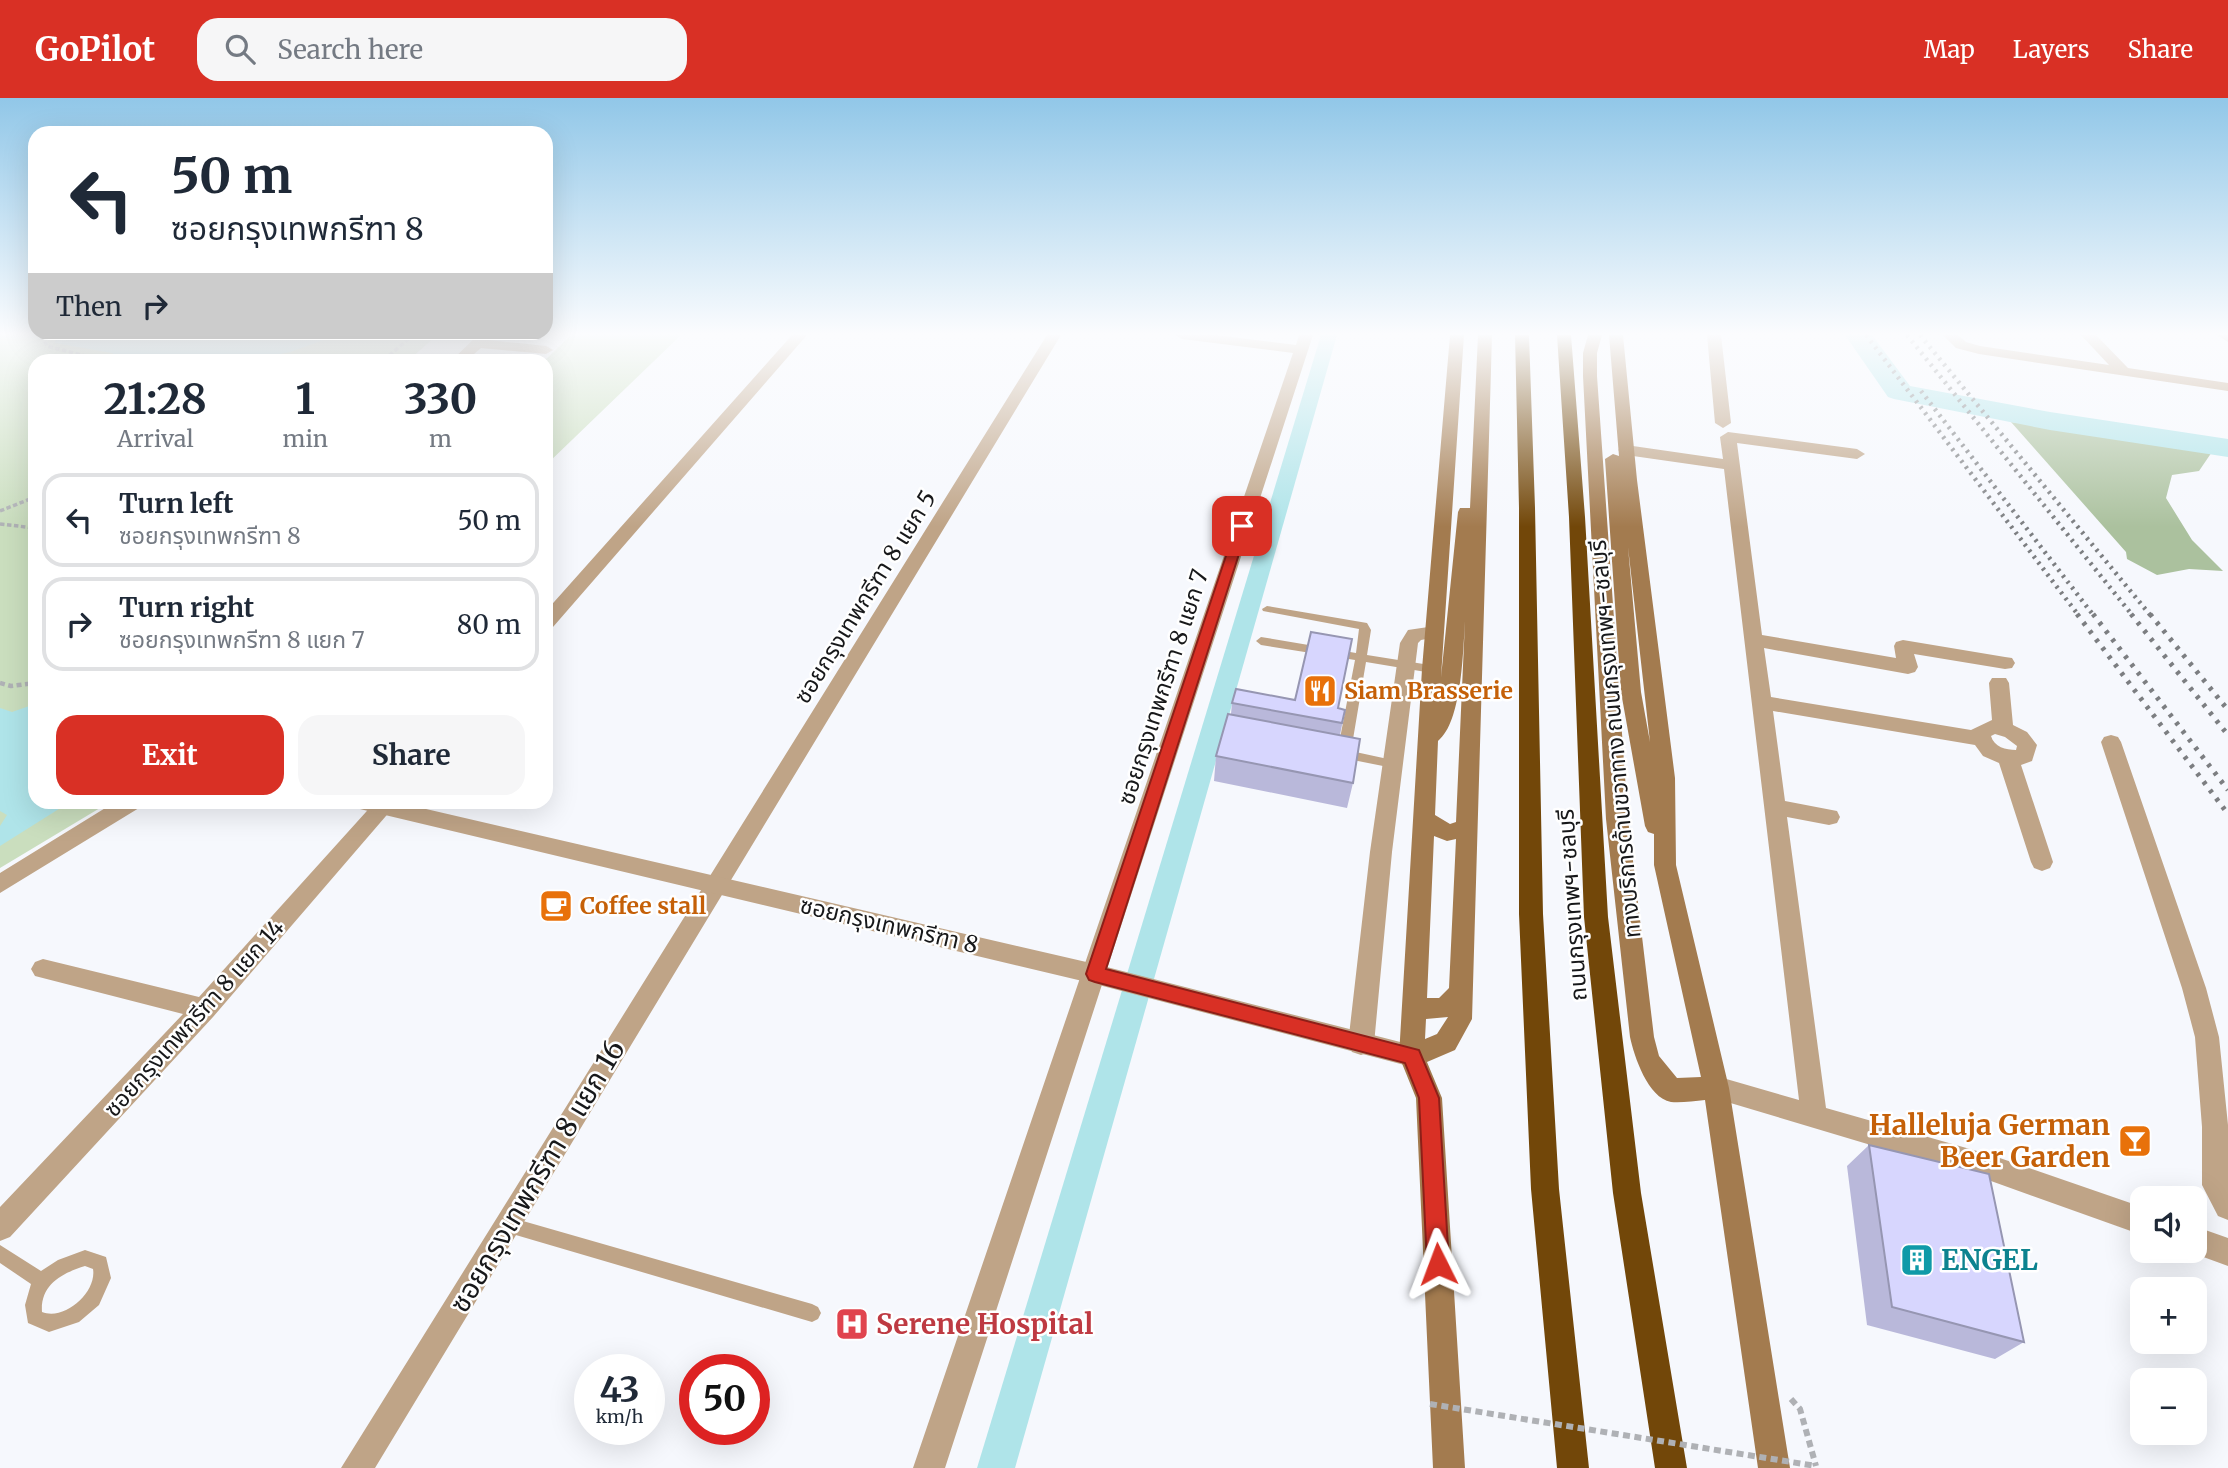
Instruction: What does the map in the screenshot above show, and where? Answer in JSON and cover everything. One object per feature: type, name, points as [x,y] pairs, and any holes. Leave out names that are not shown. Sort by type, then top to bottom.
[{"type":"highway","name":"ถนนกรุงเทพฯ-ชลบุรี","points":[[1524,399],[1531,914],[1545,1189],[1573,1468]]},
{"type":"highway","name":"ถนนกรุงเทพฯ-ชลบุรี","points":[[1569,399],[1577,517],[1596,916],[1627,1193],[1671,1468]]},
{"type":"main road","points":[[1449,1468],[1429,1098],[1412,1056],[1432,669],[1452,399]]},
{"type":"main road","points":[[1428,749],[1444,711],[1451,677],[1477,399]]},
{"type":"main road","points":[[1412,1056],[1446,1042],[1460,1019],[1481,399]]},
{"type":"main road","name":"ทางบริการด้านขวาทาง ถนนกรุงเทพฯ-ชลบุรี","points":[[1591,399],[1617,819],[1642,1037],[1648,1061],[1671,1090],[1716,1088]]},
{"type":"main road","points":[[1608,399],[1631,692],[1665,865]]},
{"type":"main road","name":"ทางบริการด้านขวาทาง ถนนกรุงเทพฯ-ชลบุรี","points":[[1622,399],[1665,778],[1665,865],[1716,1088],[1774,1468]]},
{"type":"main road","points":[[1424,820],[1447,833],[1467,828]]},
{"type":"main road","points":[[1413,1009],[1444,1008],[1462,992]]},
{"type":"street","points":[[553,615],[744,399]]},
{"type":"street","name":"ซอยกรุงเทพกรีฑา 8 แยก 5","points":[[716,884],[1016,399]]},
{"type":"street","name":"ซอยกรุงเทพกรีฑา 8 แยก 7","points":[[929,1468],[1102,976],[1285,399]]},
{"type":"street","points":[[1721,399],[1723,423]]},
{"type":"street","points":[[1814,1116],[1728,437],[1857,454]]},
{"type":"street","points":[[1626,450],[1730,465]]},
{"type":"street","points":[[1362,1044],[1405,664],[1411,637],[1424,632],[1435,632]]},
{"type":"street","points":[[1754,640],[1908,667],[1903,646],[2002,673],[2003,729]]},
{"type":"street","points":[[1762,702],[1980,739]]},
{"type":"street","points":[[1985,729],[2003,729],[2022,738],[2027,745],[2025,756],[2008,758],[1986,747],[1980,739],[1980,733],[1985,729]]},
{"type":"street","points":[[2111,742],[2194,988],[2207,1037],[2221,1129],[2216,1185],[2228,1206]]},
{"type":"street","points":[[2008,758],[2042,862]]},
{"type":"street","points":[[1776,807],[1829,817]]},
{"type":"street","points":[[0,884],[120,809]]},
{"type":"street","name":"ซอยกรุงเทพกรีฑา 8 แยก 14","points":[[0,1227],[204,1009],[373,809]]},
{"type":"street","name":"ซอยกรุงเทพกรีฑา 8","points":[[403,809],[1102,976],[1412,1056]]},
{"type":"street","name":"ซอยกรุงเทพกรีฑา 8 แยก 16","points":[[357,1468],[509,1225],[716,884]]},
{"type":"street","points":[[43,969],[204,1009]]},
{"type":"street","points":[[1716,1088],[1991,1168],[2130,1217]]},
{"type":"street","points":[[2207,1245],[2228,1252]]},
{"type":"lane","points":[[1267,609],[1363,626],[1367,636],[1363,657],[1338,754],[1393,764]]},
{"type":"lane","points":[[1261,641],[1432,669]]},
{"type":"lane","points":[[509,1225],[812,1313]]},
{"type":"lane","points":[[0,1253],[43,1281]]},
{"type":"path","points":[[0,511],[28,500]]},
{"type":"path","points":[[0,524],[28,527]]},
{"type":"path","points":[[0,683],[11,686],[28,684]]},
{"type":"path","points":[[1430,1404],[1816,1465]]},
{"type":"green space","points":[[0,399],[28,399],[28,809],[98,809],[0,868]]},
{"type":"green space","points":[[553,399],[615,399],[553,458]]},
{"type":"green space","points":[[2011,422],[2216,446],[2199,471],[2172,475],[2166,498],[2192,540],[2223,571],[2189,569],[2157,575],[2127,559],[2126,552]]},
{"type":"water","points":[[28,706],[28,809],[59,809],[0,846],[0,826],[7,815],[0,811],[0,708],[12,712]]},
{"type":"building","points":[[1311,632],[1352,639],[1338,708],[1345,710],[1342,723],[1232,703],[1236,689],[1295,700]]},
{"type":"building","points":[[1228,714],[1360,739],[1353,783],[1216,756]]},
{"type":"building","name":"ENGEL","points":[[1869,1145],[1989,1174],[2024,1342],[1892,1307]]},
{"type":"waterway","points":[[996,1468],[1310,399]]},
{"type":"waterway","points":[[1935,399],[2050,421],[2228,448]]},
{"type":"railway","points":[[1914,399],[2079,616]]},
{"type":"railway","points":[[1927,399],[2094,616]]},
{"type":"railway","points":[[1958,399],[2133,616]]},
{"type":"railway","points":[[1973,399],[2151,616]]},
{"type":"railway","points":[[2077,614],[2228,814]]},
{"type":"railway","points":[[2093,614],[2228,790]]},
{"type":"railway","points":[[2131,614],[2228,735]]},
{"type":"railway","points":[[2150,614],[2228,710]]},
{"type":"place","name":"Siam Brasserie","points":[[1320,691]]},
{"type":"place","name":"Coffee stall","points":[[556,906]]},
{"type":"place","name":"Halleluja German Beer Garden","points":[[2135,1141]]},
{"type":"place","name":"ENGEL","points":[[1917,1260]]},
{"type":"place","name":"Serene Hospital","points":[[852,1324]]},
{"type":"route","points":[[1242,526],[1095,974],[1412,1056],[1429,1098],[1438,1264]]}]
